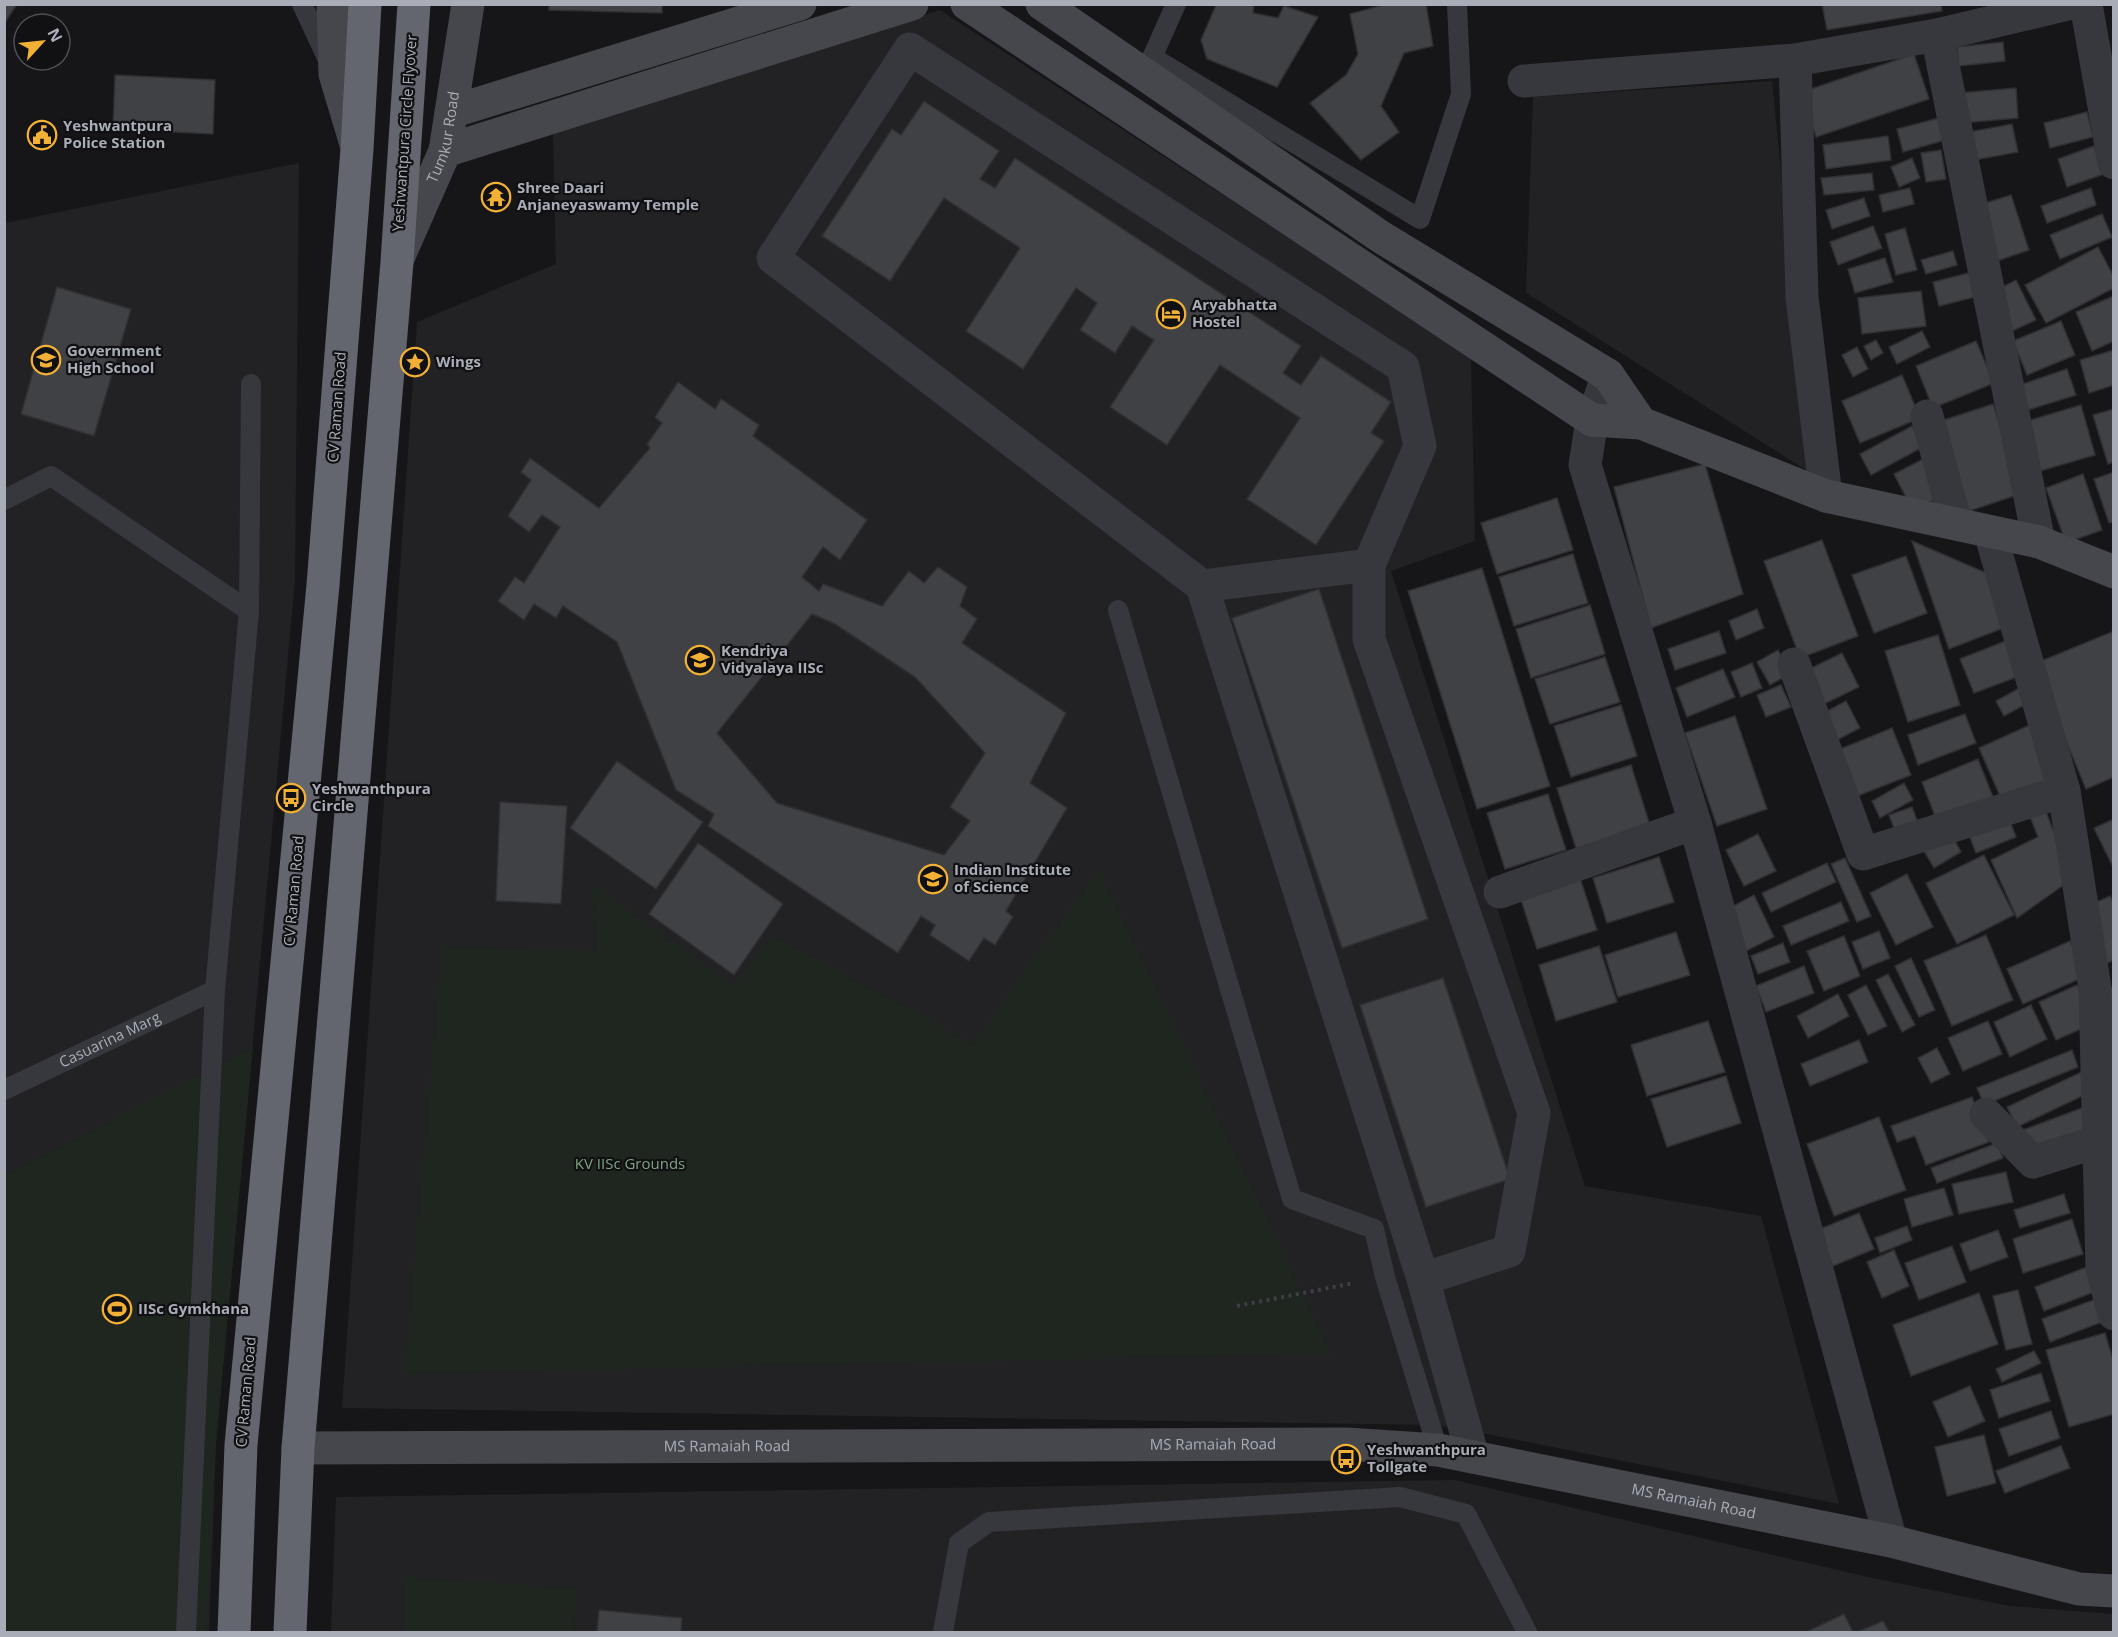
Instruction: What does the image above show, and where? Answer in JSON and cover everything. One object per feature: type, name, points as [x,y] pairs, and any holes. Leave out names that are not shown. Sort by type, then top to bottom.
[{"type":"highway","points":[[357,149],[365,4]]},
{"type":"highway","name":"Yeshwantpura Circle Flyover","points":[[397,262],[414,4]]},
{"type":"highway","name":"CV Raman Road","points":[[234,1632],[241,1445],[323,585],[357,149]]},
{"type":"highway","points":[[290,1632],[298,1448],[397,262]]},
{"type":"street","points":[[333,4],[335,74],[357,149]]},
{"type":"street","name":"Tumkur Road","points":[[397,262],[445,151],[468,4]]},
{"type":"street","points":[[451,112],[800,4]]},
{"type":"street","points":[[445,151],[912,4]]},
{"type":"street","points":[[967,4],[1592,420],[1641,423],[1826,496],[2039,542],[2114,572]]},
{"type":"street","points":[[1042,4],[1148,66],[1381,237],[1608,375],[1641,423]]},
{"type":"street","points":[[1524,81],[1795,60],[1937,34],[2068,4]]},
{"type":"street","points":[[2086,4],[2114,164]]},
{"type":"street","points":[[1937,34],[2039,542]]},
{"type":"street","points":[[1423,1279],[1509,1251],[1534,1113],[1369,639],[1369,565],[1420,446],[1402,367],[910,49],[773,258],[1202,586],[1423,1279],[1473,1457]]},
{"type":"street","points":[[1795,60],[1802,297],[1826,496]]},
{"type":"street","points":[[1608,375],[1592,420],[1585,465],[1695,823],[1891,1541]]},
{"type":"street","points":[[1927,416],[1956,524]]},
{"type":"street","points":[[1990,532],[2064,791],[2095,988],[2099,1141],[2108,1267],[2114,1314]]},
{"type":"street","points":[[1202,586],[1369,565]]},
{"type":"street","points":[[1794,664],[1863,854],[2064,791]]},
{"type":"street","points":[[1500,892],[1695,823]]},
{"type":"street","points":[[1986,1114],[2033,1162],[2099,1141]]},
{"type":"street","name":"MS Ramaiah Road","points":[[298,1448],[1346,1444],[1438,1450],[1891,1541],[2079,1589],[2114,1591]]},
{"type":"lane","points":[[302,4],[335,74]]},
{"type":"lane","points":[[1176,4],[1148,66],[1420,219],[1461,94],[1457,4]]},
{"type":"lane","points":[[186,1632],[215,990],[249,611],[250,384]]},
{"type":"lane","points":[[4,500],[51,476],[249,611]]},
{"type":"lane","points":[[1118,610],[1292,1199],[1374,1229],[1385,1277],[1438,1450]]},
{"type":"lane","name":"Casuarina Marg","points":[[4,1090],[215,990]]},
{"type":"lane","points":[[943,1632],[959,1543],[989,1522],[1400,1497],[1466,1514],[1527,1632]]},
{"type":"lane","points":[[1509,1597],[1510,1632]]},
{"type":"path","points":[[1237,1306],[1385,1277]]},
{"type":"shaded area","name":"Indian Institute of Science","points":[[940,10],[1471,357],[1475,541],[1391,571],[1585,1186],[1761,1216],[1839,1504],[1457,1428],[1431,1425],[342,1408],[417,322],[556,264],[553,133]]},
{"type":"shaded area","points":[[1772,81],[1811,473],[1526,293],[1533,97]]},
{"type":"shaded area","points":[[299,163],[295,580],[216,1444],[209,1632],[5,1632],[5,223]]},
{"type":"shaded area","points":[[1455,1480],[1863,1576],[2010,1606],[2114,1614],[2113,1632],[331,1632],[336,1497]]},
{"type":"green space","name":"KV IISc Grounds","points":[[1099,869],[1332,1354],[404,1374],[442,946],[595,951],[593,884],[733,986],[774,936],[973,1043]]},
{"type":"green space","name":"IISc Gymkhana","points":[[253,1047],[216,1444],[206,1632],[5,1632],[5,1175]]},
{"type":"green space","points":[[404,1577],[577,1588],[573,1632],[404,1632]]},
{"type":"building","points":[[4,4],[17,4],[4,24]]},
{"type":"building","points":[[549,4],[662,4],[662,13],[549,10]]},
{"type":"building","points":[[1254,4],[1253,13],[1278,18],[1284,6],[1318,17],[1277,87],[1207,59],[1201,40],[1216,5]]},
{"type":"building","points":[[1387,4],[1426,4],[1433,46],[1404,53],[1381,106],[1399,132],[1361,160],[1310,103],[1346,75],[1358,54],[1350,14]]},
{"type":"building","points":[[1822,4],[1941,4],[1942,11],[1827,30]]},
{"type":"building","points":[[2003,42],[2005,61],[1959,66],[1957,47]]},
{"type":"building","points":[[1914,54],[1929,99],[1816,137],[1802,92]]},
{"type":"building","points":[[115,75],[215,80],[213,134],[113,129]]},
{"type":"building","points":[[2016,88],[2018,118],[1962,123],[1959,93]]},
{"type":"building","name":"Aryabhatta Hostel","points":[[924,101],[999,151],[980,179],[995,188],[1015,158],[1301,346],[1283,373],[1301,385],[1321,356],[1391,402],[1371,433],[1384,441],[1316,545],[1247,499],[1300,418],[1220,365],[1167,445],[1110,407],[1154,340],[1132,326],[1115,353],[1080,330],[1097,303],[1076,288],[1023,369],[966,331],[1020,248],[944,198],[890,281],[822,236],[892,129],[901,135]]},
{"type":"building","points":[[2087,112],[2093,137],[2050,148],[2044,123]]},
{"type":"building","points":[[1943,117],[1949,139],[1903,152],[1897,129]]},
{"type":"building","points":[[2012,124],[2018,152],[1975,160],[1969,132]]},
{"type":"building","points":[[1888,136],[1891,160],[1826,169],[1823,145]]},
{"type":"building","points":[[2094,146],[2104,174],[2067,187],[2058,159]]},
{"type":"building","points":[[1941,150],[1946,179],[1926,182],[1921,153]]},
{"type":"building","points":[[1912,158],[1920,178],[1899,187],[1891,167]]},
{"type":"building","points":[[1872,173],[1874,190],[1824,195],[1821,178]]},
{"type":"building","points":[[1910,188],[1914,204],[1883,212],[1879,195]]},
{"type":"building","points":[[2091,188],[2096,205],[2047,223],[2041,206]]},
{"type":"building","points":[[2011,195],[2029,250],[1994,262],[1976,206]]},
{"type":"building","points":[[1864,198],[1870,216],[1832,229],[1826,210]]},
{"type":"building","points":[[2102,214],[2112,237],[2060,259],[2050,235]]},
{"type":"building","points":[[1873,226],[1882,248],[1838,265],[1830,242]]},
{"type":"building","points":[[1905,228],[1917,270],[1896,275],[1885,234]]},
{"type":"building","points":[[2098,247],[2114,277],[2114,288],[2046,323],[2025,285]]},
{"type":"building","points":[[1953,251],[1957,265],[1926,274],[1921,260]]},
{"type":"building","points":[[1885,258],[1893,282],[1855,293],[1848,269]]},
{"type":"building","points":[[1969,273],[1975,297],[1939,306],[1933,282]]},
{"type":"building","points":[[2016,280],[2036,320],[2010,332],[1991,293]]},
{"type":"building","points":[[57,287],[131,309],[94,436],[21,414]]},
{"type":"building","points":[[1921,291],[1926,326],[1862,334],[1858,298]]},
{"type":"building","points":[[2114,296],[2114,341],[2092,351],[2076,312]]},
{"type":"building","points":[[2061,321],[2075,355],[2027,375],[2013,341]]},
{"type":"building","points":[[1922,331],[1930,347],[1897,364],[1889,347]]},
{"type":"building","points":[[1876,340],[1883,353],[1871,360],[1864,346]]},
{"type":"building","points":[[1976,341],[1994,383],[1933,408],[1916,366]]},
{"type":"building","points":[[1857,347],[1868,369],[1853,377],[1842,355]]},
{"type":"building","points":[[2114,350],[2114,385],[2089,393],[2080,360]]},
{"type":"building","points":[[2067,369],[2076,395],[2028,410],[2020,385]]},
{"type":"building","points":[[1902,375],[1920,418],[1860,443],[1842,401]]},
{"type":"building","name":"Kendriya Vidyalaya IISc","points":[[678,382],[715,409],[721,399],[759,425],[753,436],[867,520],[840,560],[823,547],[802,577],[819,591],[823,584],[882,606],[909,571],[924,583],[938,567],[967,587],[960,606],[977,619],[962,643],[1066,713],[1030,783],[1067,808],[1006,911],[1013,917],[995,945],[984,938],[969,961],[930,935],[935,925],[921,916],[898,953],[708,826],[714,814],[676,790],[617,642],[563,606],[556,618],[534,604],[524,620],[498,601],[515,577],[524,583],[560,527],[542,515],[529,532],[508,516],[531,480],[521,472],[530,458],[599,508],[650,448],[647,444],[662,423],[655,417]],"holes":[[[812,614],[835,624],[915,677],[985,753],[950,807],[970,821],[944,855],[777,803],[717,733]]]},
{"type":"building","points":[[1993,404],[2023,493],[1969,511],[1938,422]]},
{"type":"building","points":[[2081,405],[2095,455],[2040,471],[2024,422]]},
{"type":"building","points":[[2114,409],[2114,462],[2108,464],[2093,415]]},
{"type":"building","points":[[1912,426],[1923,447],[1871,475],[1860,454]]},
{"type":"building","points":[[1925,458],[1944,495],[1913,511],[1894,474]]},
{"type":"building","points":[[1705,464],[1743,594],[1651,628],[1614,487]]},
{"type":"building","points":[[2114,472],[2114,522],[2109,523],[2094,479]]},
{"type":"building","points":[[2083,474],[2102,530],[2066,543],[2046,488]]},
{"type":"building","points":[[1557,498],[1573,550],[1497,574],[1481,523]]},
{"type":"building","points":[[1822,540],[1858,636],[1800,658],[1764,561]]},
{"type":"building","points":[[1912,541],[1998,578],[2011,625],[1949,649]]},
{"type":"building","points":[[1573,554],[1588,603],[1514,626],[1499,577]]},
{"type":"building","points":[[1906,556],[1927,613],[1874,633],[1852,575]]},
{"type":"building","points":[[1482,568],[1550,786],[1477,809],[1408,591]]},
{"type":"building","points":[[1319,589],[1428,919],[1342,948],[1232,618]]},
{"type":"building","points":[[1590,605],[1605,654],[1531,678],[1516,629]]},
{"type":"building","points":[[1757,609],[1764,628],[1736,640],[1729,621]]},
{"type":"building","points":[[1719,631],[1726,653],[1675,670],[1668,649]]},
{"type":"building","points":[[2114,631],[2114,777],[2086,789],[2034,664]]},
{"type":"building","points":[[1938,635],[1960,705],[1908,722],[1885,651]]},
{"type":"building","points":[[2008,640],[2022,675],[1974,693],[1960,659]]},
{"type":"building","points":[[1778,650],[1791,673],[1770,685],[1757,662]]},
{"type":"building","points":[[1842,653],[1859,687],[1822,705],[1805,671]]},
{"type":"building","points":[[1605,657],[1620,702],[1550,724],[1535,679]]},
{"type":"building","points":[[1752,663],[1762,688],[1741,697],[1731,672]]},
{"type":"building","points":[[1723,669],[1735,697],[1687,717],[1676,688]]},
{"type":"building","points":[[1781,685],[1791,707],[1766,717],[1757,695]]},
{"type":"building","points":[[2021,687],[2030,702],[2004,716],[1996,701]]},
{"type":"building","points":[[1846,701],[1860,728],[1831,743],[1816,717]]},
{"type":"building","points":[[1621,705],[1637,756],[1571,777],[1554,726]]},
{"type":"building","points":[[1965,714],[1976,743],[1918,765],[1908,735]]},
{"type":"building","points":[[1735,716],[1767,809],[1717,826],[1685,733]]},
{"type":"building","points":[[2032,724],[2057,782],[2004,805],[1979,748]]},
{"type":"building","points":[[1892,728],[1911,775],[1852,798],[1833,752]]},
{"type":"building","points":[[1978,759],[1995,802],[1938,824],[1922,782]]},
{"type":"building","points":[[617,761],[703,822],[656,889],[570,828]]},
{"type":"building","points":[[1631,765],[1653,835],[1579,858],[1557,788]]},
{"type":"building","points":[[1904,783],[1913,800],[1880,818],[1872,801]]},
{"type":"building","points":[[1548,794],[1566,850],[1505,869],[1487,813]]},
{"type":"building","points":[[500,802],[567,806],[561,904],[496,901]]},
{"type":"building","points":[[2043,804],[2072,879],[2017,918],[1991,860],[2038,837],[2027,809]]},
{"type":"building","points":[[1912,807],[1920,828],[1897,836],[1889,815]]},
{"type":"building","points":[[2007,813],[2016,837],[1976,853],[1967,830]]},
{"type":"building","points":[[2114,819],[2114,869],[2094,828]]},
{"type":"building","points":[[1949,830],[1961,852],[1934,868],[1921,846]]},
{"type":"building","points":[[1758,834],[1776,871],[1744,886],[1726,850]]},
{"type":"building","points":[[698,843],[783,904],[734,975],[649,914]]},
{"type":"building","points":[[1984,855],[2014,915],[1957,944],[1926,883]]},
{"type":"building","points":[[1659,857],[1674,902],[1607,923],[1593,878]]},
{"type":"building","points":[[1845,858],[1871,916],[1857,922],[1831,864]]},
{"type":"building","points":[[1827,863],[1836,882],[1771,912],[1762,893]]},
{"type":"building","points":[[1907,874],[1933,927],[1896,945],[1870,893]]},
{"type":"building","points":[[1580,878],[1597,930],[1537,949],[1520,897]]},
{"type":"building","points":[[1754,895],[1774,937],[1744,952],[1724,911]]},
{"type":"building","points":[[2110,896],[2114,903],[2114,960],[2107,963],[2084,908]]},
{"type":"building","points":[[1841,902],[1849,921],[1791,945],[1783,926]]},
{"type":"building","points":[[1879,931],[1890,958],[1863,969],[1852,942]]},
{"type":"building","points":[[1676,932],[1690,975],[1618,997],[1605,955]]},
{"type":"building","points":[[1986,935],[2013,1000],[1952,1026],[1924,961]]},
{"type":"building","points":[[1844,936],[1860,976],[1824,991],[1807,951]]},
{"type":"building","points":[[2070,941],[2086,976],[2023,1004],[2007,969]]},
{"type":"building","points":[[1783,943],[1790,962],[1758,974],[1751,956]]},
{"type":"building","points":[[1599,946],[1617,1002],[1556,1021],[1539,965]]},
{"type":"building","points":[[1911,958],[1935,1010],[1919,1017],[1895,966]]},
{"type":"building","points":[[1804,966],[1814,993],[1766,1012],[1756,986]]},
{"type":"building","points":[[1888,974],[1915,1025],[1902,1032],[1876,980]]},
{"type":"building","points":[[1443,978],[1510,1179],[1426,1207],[1360,1005]]},
{"type":"building","points":[[1866,985],[1887,1026],[1868,1035],[1848,995]]},
{"type":"building","points":[[2077,985],[2094,1023],[2056,1040],[2039,1002]]},
{"type":"building","points":[[2114,987],[2114,1023],[2099,994]]},
{"type":"building","points":[[1838,994],[1849,1016],[1808,1038],[1797,1016]]},
{"type":"building","points":[[2031,1005],[2047,1039],[2010,1057],[1994,1022]]},
{"type":"building","points":[[1708,1021],[1725,1072],[1647,1096],[1631,1045]]},
{"type":"building","points":[[1988,1021],[2002,1054],[1963,1071],[1948,1038]]},
{"type":"building","points":[[1859,1040],[1868,1062],[1810,1086],[1801,1064]]},
{"type":"building","points":[[1937,1048],[1950,1074],[1931,1083],[1918,1058]]},
{"type":"building","points":[[2072,1050],[2078,1067],[1984,1105],[1977,1088]]},
{"type":"building","points":[[2088,1069],[2097,1089],[2017,1127],[2007,1107]]},
{"type":"building","points":[[1726,1076],[1741,1123],[1667,1147],[1651,1099]]},
{"type":"building","points":[[1972,1097],[1989,1142],[1926,1165],[1915,1136],[1897,1142],[1891,1126]]},
{"type":"building","points":[[2082,1108],[2089,1130],[2032,1150],[2023,1130]]},
{"type":"building","points":[[1879,1117],[1906,1190],[1834,1216],[1807,1144]]},
{"type":"building","points":[[1997,1143],[2003,1158],[1937,1183],[1931,1168]]},
{"type":"building","points":[[2006,1172],[2013,1202],[1959,1214],[1952,1184]]},
{"type":"building","points":[[1944,1188],[1953,1215],[1912,1227],[1904,1199]]},
{"type":"building","points":[[2064,1194],[2070,1213],[2020,1228],[2014,1210]]},
{"type":"building","points":[[1859,1213],[1874,1249],[1828,1268],[1813,1232]]},
{"type":"building","points":[[2072,1219],[2083,1254],[2023,1273],[2013,1239]]},
{"type":"building","points":[[1907,1226],[1912,1240],[1880,1253],[1875,1238]]},
{"type":"building","points":[[1998,1230],[2008,1257],[1970,1271],[1960,1244]]},
{"type":"building","points":[[1952,1246],[1966,1282],[1919,1300],[1905,1263]]},
{"type":"building","points":[[1894,1250],[1909,1286],[1882,1298],[1867,1262]]},
{"type":"building","points":[[2092,1265],[2102,1289],[2044,1311],[2035,1287]]},
{"type":"building","points":[[2018,1290],[2032,1344],[2006,1350],[1993,1296]]},
{"type":"building","points":[[1979,1293],[1998,1344],[1911,1376],[1893,1325]]},
{"type":"building","points":[[2104,1296],[2112,1318],[2050,1342],[2042,1319]]},
{"type":"building","points":[[2105,1333],[2114,1363],[2114,1414],[2069,1427],[2046,1350]]},
{"type":"building","points":[[2034,1351],[2041,1363],[2002,1382],[1996,1369]]},
{"type":"building","points":[[2041,1373],[2050,1401],[1999,1418],[1990,1390]]},
{"type":"building","points":[[1970,1386],[1985,1421],[1948,1437],[1933,1402]]},
{"type":"building","points":[[2051,1411],[2060,1438],[2009,1456],[1999,1429]]},
{"type":"building","points":[[1984,1435],[1996,1483],[1947,1496],[1935,1447]]},
{"type":"building","points":[[2061,1446],[2070,1468],[2005,1493],[1996,1471]]},
{"type":"building","points":[[599,1610],[682,1618],[681,1632],[597,1632]]},
{"type":"building","points":[[1844,1614],[1853,1632],[1806,1632]]},
{"type":"building","points":[[1883,1621],[1889,1632],[1857,1632]]},
{"type":"place","name":"Yeshwantpura Police Station","points":[[42,135]]},
{"type":"place","name":"Shree Daari Anjaneyaswamy Temple","points":[[496,197]]},
{"type":"place","name":"Aryabhatta Hostel","points":[[1171,314]]},
{"type":"place","name":"Government High School","points":[[46,360]]},
{"type":"place","name":"Wings","points":[[415,362]]},
{"type":"place","name":"Kendriya Vidyalaya IISc","points":[[700,660]]},
{"type":"place","name":"Yeshwanthpura Circle","points":[[291,798]]},
{"type":"place","name":"Indian Institute of Science","points":[[933,879]]},
{"type":"place","name":"IISc Gymkhana","points":[[117,1309]]},
{"type":"place","name":"Yeshwanthpura Tollgate","points":[[1346,1459]]}]
